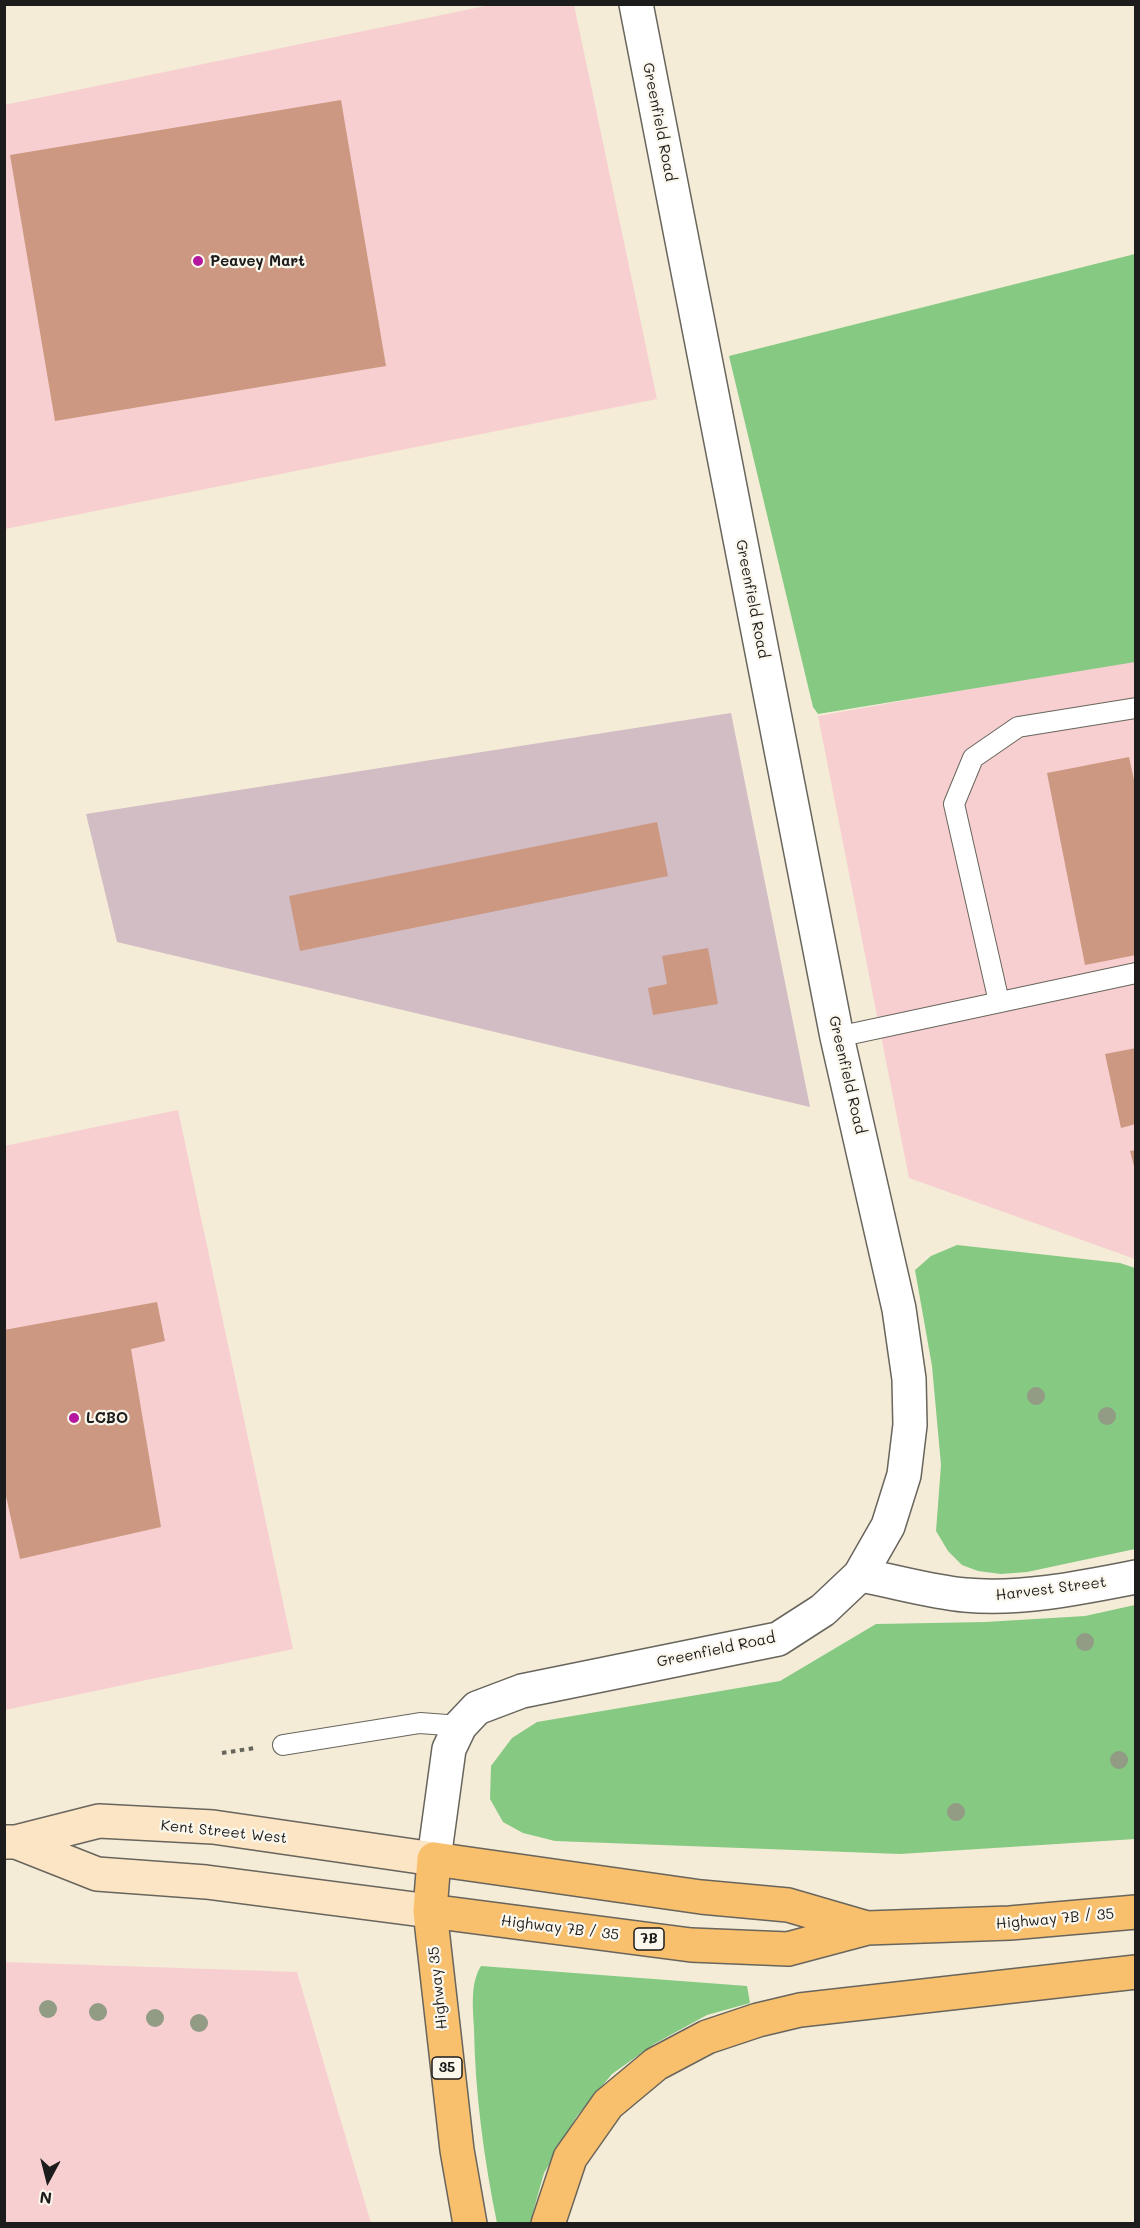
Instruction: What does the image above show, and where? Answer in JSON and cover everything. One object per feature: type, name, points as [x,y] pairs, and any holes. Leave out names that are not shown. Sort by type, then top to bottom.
[{"type":"main road","name":"Kent Street West","points":[[10,1842],[99,1821],[213,1827],[434,1859]]},
{"type":"main road","name":"Kent Street West","points":[[10,1842],[97,1874],[206,1882],[430,1911]]},
{"type":"main road","name":"Highway 35","points":[[434,1859],[430,1911],[457,2150],[470,2223]]},
{"type":"main road","name":"Highway 7B / 35","points":[[434,1859],[701,1897],[788,1905],[867,1928]]},
{"type":"main road","name":"Highway 7B / 35","points":[[430,1911],[691,1945],[788,1949],[867,1928],[1010,1923],[1136,1912]]},
{"type":"main road","points":[[548,2223],[570,2158],[608,2104],[656,2064],[707,2037],[758,2019],[800,2010],[1136,1972]]},
{"type":"street","name":"Greenfield Road","points":[[434,1859],[449,1749],[460,1726],[477,1708],[522,1691],[778,1639],[823,1610],[860,1575],[888,1526],[904,1475],[909,1425],[909,1379],[899,1309],[837,1036],[636,4]]},
{"type":"street","name":"Harvest Street","points":[[860,1575],[963,1595],[999,1596],[1078,1588],[1136,1576]]},
{"type":"lane","points":[[999,1002],[954,804],[973,758],[1018,727],[1136,708]]},
{"type":"lane","points":[[837,1036],[1136,973]]},
{"type":"lane","points":[[283,1745],[420,1723],[460,1726]]},
{"type":"shaded area","points":[[490,5],[574,5],[657,399],[5,529],[4,105]]},
{"type":"shaded area","points":[[1135,659],[1135,1259],[909,1178],[818,716]]},
{"type":"shaded area","points":[[731,713],[810,1107],[117,942],[86,814]]},
{"type":"shaded area","points":[[178,1110],[293,1649],[5,1710],[4,1146]]},
{"type":"shaded area","points":[[5,1962],[297,1972],[371,2223],[5,2223]]},
{"type":"green space","points":[[1135,254],[1135,662],[818,714],[813,707],[729,356]]},
{"type":"green space","points":[[957,1245],[1120,1263],[1135,1268],[1135,1549],[1027,1572],[1001,1574],[978,1571],[962,1565],[948,1551],[936,1531],[941,1465],[932,1366],[915,1270],[931,1256]]},
{"type":"green space","points":[[1135,1605],[1135,1839],[900,1854],[555,1841],[523,1833],[503,1822],[490,1799],[491,1766],[512,1738],[537,1722],[780,1681],[876,1624],[985,1622],[1085,1616]]},
{"type":"green space","points":[[481,1966],[747,1986],[750,2003],[707,2015],[654,2044],[612,2074],[577,2116],[544,2173],[530,2223],[497,2223],[484,2151],[476,2077],[473,1996],[475,1980]]},
{"type":"building","name":"Peavey Mart","points":[[341,100],[386,366],[55,421],[10,155]]},
{"type":"building","points":[[1129,757],[1136,789],[1136,955],[1085,965],[1047,773]]},
{"type":"building","points":[[657,822],[668,876],[300,951],[289,896]]},
{"type":"building","points":[[708,948],[718,1004],[653,1015],[648,988],[667,984],[662,956]]},
{"type":"building","points":[[1136,1048],[1136,1124],[1121,1128],[1105,1054]]},
{"type":"building","points":[[1136,1150],[1136,1170],[1135,1170],[1130,1151]]},
{"type":"building","name":"LCBO","points":[[157,1302],[165,1341],[131,1349],[161,1527],[20,1559],[4,1487],[4,1330]]},
{"type":"place","name":"Peavey Mart","points":[[198,261]]},
{"type":"place","name":"LCBO","points":[[74,1418]]}]
